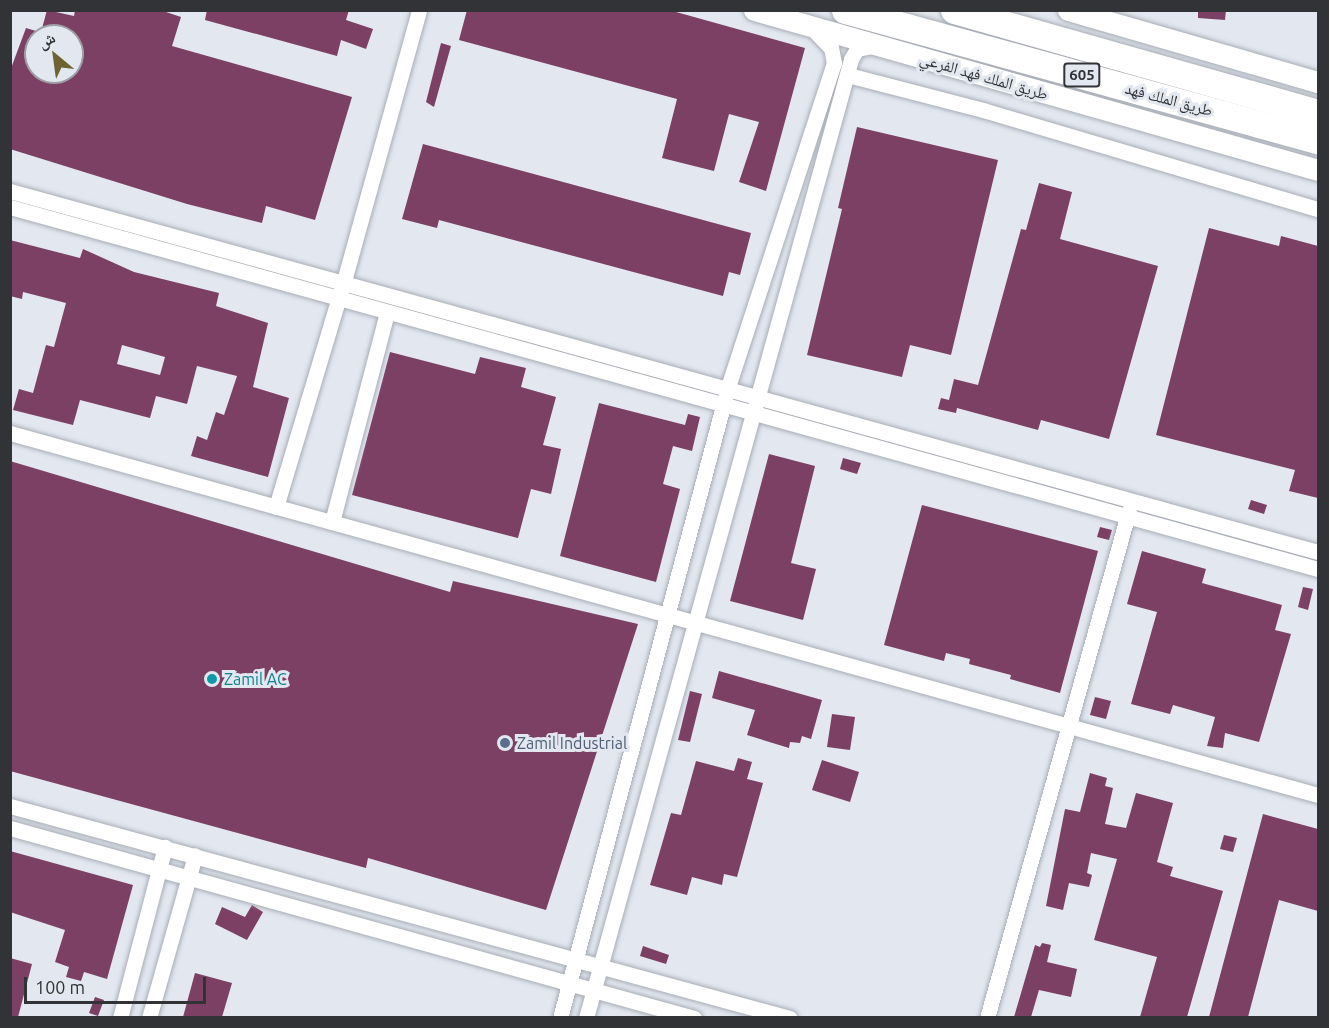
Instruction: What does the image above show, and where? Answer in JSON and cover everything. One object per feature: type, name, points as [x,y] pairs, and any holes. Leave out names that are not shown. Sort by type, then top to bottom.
[{"type":"highway","name":"طريق الملك فهد","points":[[845,10],[1318,140]]},
{"type":"highway","name":"طريق الملك فهد","points":[[954,10],[1318,113]]},
{"type":"main road","name":"طريق الملك فهد الفرعي","points":[[754,10],[1318,171]]},
{"type":"main road","points":[[1068,10],[1318,82]]},
{"type":"street","points":[[276,507],[337,297],[344,281],[419,10]]},
{"type":"street","points":[[560,1017],[728,387],[834,63],[831,48],[811,27]]},
{"type":"street","points":[[586,1017],[756,395],[848,75],[857,49],[877,45]]},
{"type":"street","points":[[848,75],[983,110],[1318,209]]},
{"type":"street","points":[[10,191],[344,281],[1318,552]]},
{"type":"street","points":[[10,207],[1127,519],[1318,569]]},
{"type":"street","points":[[332,522],[387,313]]},
{"type":"street","points":[[10,433],[1318,795]]},
{"type":"street","points":[[987,1017],[1131,501]]},
{"type":"street","points":[[10,806],[790,1017]]},
{"type":"street","points":[[10,828],[694,1017]]},
{"type":"street","points":[[120,1017],[162,870],[165,848]]},
{"type":"street","points":[[149,1017],[195,855]]},
{"type":"building","points":[[47,10],[74,16],[75,10],[160,10],[181,17],[172,46],[352,97],[315,220],[266,206],[262,223],[187,204],[10,149],[10,71],[24,33],[24,84],[84,84],[84,24],[43,24]]},
{"type":"building","points":[[207,10],[349,10],[346,20],[373,29],[366,49],[341,40],[337,56],[205,20]]},
{"type":"building","points":[[467,10],[669,10],[805,48],[766,191],[739,182],[759,122],[729,114],[714,171],[662,158],[677,99],[459,40]]},
{"type":"building","points":[[1198,10],[1226,10],[1225,20],[1198,18]]},
{"type":"building","points":[[441,43],[451,46],[434,107],[426,102]]},
{"type":"building","points":[[857,127],[998,160],[951,355],[910,345],[902,377],[807,355],[842,209],[838,208]]},
{"type":"building","points":[[423,144],[751,233],[740,275],[729,272],[723,296],[439,220],[437,228],[402,219]]},
{"type":"building","points":[[1039,183],[1072,192],[1060,239],[1158,266],[1109,439],[1041,420],[1038,430],[957,408],[956,413],[938,409],[941,398],[949,400],[954,379],[978,385],[1021,229],[1026,230]]},
{"type":"building","points":[[1209,228],[1279,246],[1281,236],[1318,246],[1318,498],[1289,491],[1295,470],[1156,435]]},
{"type":"building","points":[[10,240],[80,258],[83,249],[134,272],[219,293],[216,306],[268,323],[253,387],[289,398],[268,477],[191,456],[197,436],[207,440],[216,412],[224,415],[237,376],[197,366],[187,404],[156,396],[150,418],[80,400],[73,425],[13,410],[19,389],[33,393],[46,345],[54,347],[66,303],[23,292],[22,299],[10,296]],"holes":[[[122,345],[165,357],[160,375],[117,364]]]},
{"type":"building","points":[[390,352],[475,374],[480,357],[526,368],[521,387],[556,397],[543,445],[561,449],[551,494],[531,489],[518,538],[352,495]]},
{"type":"building","points":[[599,403],[685,425],[688,414],[700,417],[692,451],[673,446],[663,484],[680,489],[656,582],[560,556]]},
{"type":"building","points":[[769,454],[815,466],[791,563],[816,569],[803,620],[730,601]]},
{"type":"building","points":[[843,458],[861,463],[857,474],[840,469]]},
{"type":"building","name":"Zamil AC","points":[[10,461],[450,592],[453,581],[638,624],[546,910],[368,858],[366,868],[10,771]]},
{"type":"building","points":[[1251,500],[1267,505],[1264,514],[1248,509]]},
{"type":"building","points":[[922,505],[1098,551],[1060,693],[1010,679],[1011,675],[969,664],[970,659],[946,653],[944,661],[884,645]]},
{"type":"building","points":[[1100,527],[1112,530],[1109,540],[1097,537]]},
{"type":"building","points":[[1142,551],[1206,569],[1202,583],[1282,605],[1275,630],[1291,634],[1259,742],[1225,733],[1223,748],[1207,746],[1215,717],[1173,705],[1170,714],[1131,704],[1157,612],[1127,604]]},
{"type":"building","points":[[1303,587],[1313,589],[1308,610],[1298,607]]},
{"type":"building","points":[[719,671],[822,700],[811,739],[802,736],[800,743],[790,742],[789,748],[747,735],[755,710],[712,698]]},
{"type":"building","points":[[690,691],[702,694],[690,742],[678,740]]},
{"type":"building","points":[[1095,697],[1111,701],[1106,719],[1090,715]]},
{"type":"building","points":[[832,714],[855,717],[850,750],[827,747]]},
{"type":"building","points":[[738,758],[752,762],[747,779],[763,783],[737,877],[724,874],[722,885],[692,877],[687,895],[650,885],[671,813],[681,815],[696,761],[734,771]]},
{"type":"building","points":[[822,760],[859,772],[850,802],[812,790]]},
{"type":"building","points":[[1090,773],[1107,778],[1105,786],[1113,788],[1105,824],[1126,828],[1136,793],[1173,803],[1157,862],[1173,867],[1170,876],[1223,891],[1187,1017],[1140,1017],[1157,957],[1094,940],[1117,859],[1091,853],[1087,873],[1092,875],[1089,887],[1069,883],[1063,910],[1046,906],[1065,809],[1080,812]]},
{"type":"building","points":[[1263,814],[1318,829],[1318,911],[1279,900],[1248,1017],[1209,1017]]},
{"type":"building","points":[[1224,835],[1237,838],[1233,852],[1220,849]]},
{"type":"building","points":[[10,851],[133,885],[107,979],[84,972],[81,981],[66,977],[69,967],[55,962],[65,930],[10,912]]},
{"type":"building","points":[[252,905],[263,912],[247,940],[215,924],[222,907],[245,917]]},
{"type":"building","points":[[1042,943],[1051,945],[1047,962],[1077,969],[1071,997],[1039,990],[1031,1017],[1014,1017],[1035,945],[1040,947]]},
{"type":"building","points":[[643,946],[669,955],[666,964],[640,956]]},
{"type":"building","points":[[10,958],[32,964],[18,1017],[10,1017]]},
{"type":"building","points":[[195,973],[232,983],[222,1017],[183,1017]]},
{"type":"building","points":[[95,997],[104,1000],[98,1016],[89,1013]]},
{"type":"place","name":"Zamil AC","points":[[212,679]]},
{"type":"place","name":"Zamil Industrial","points":[[505,743]]}]
